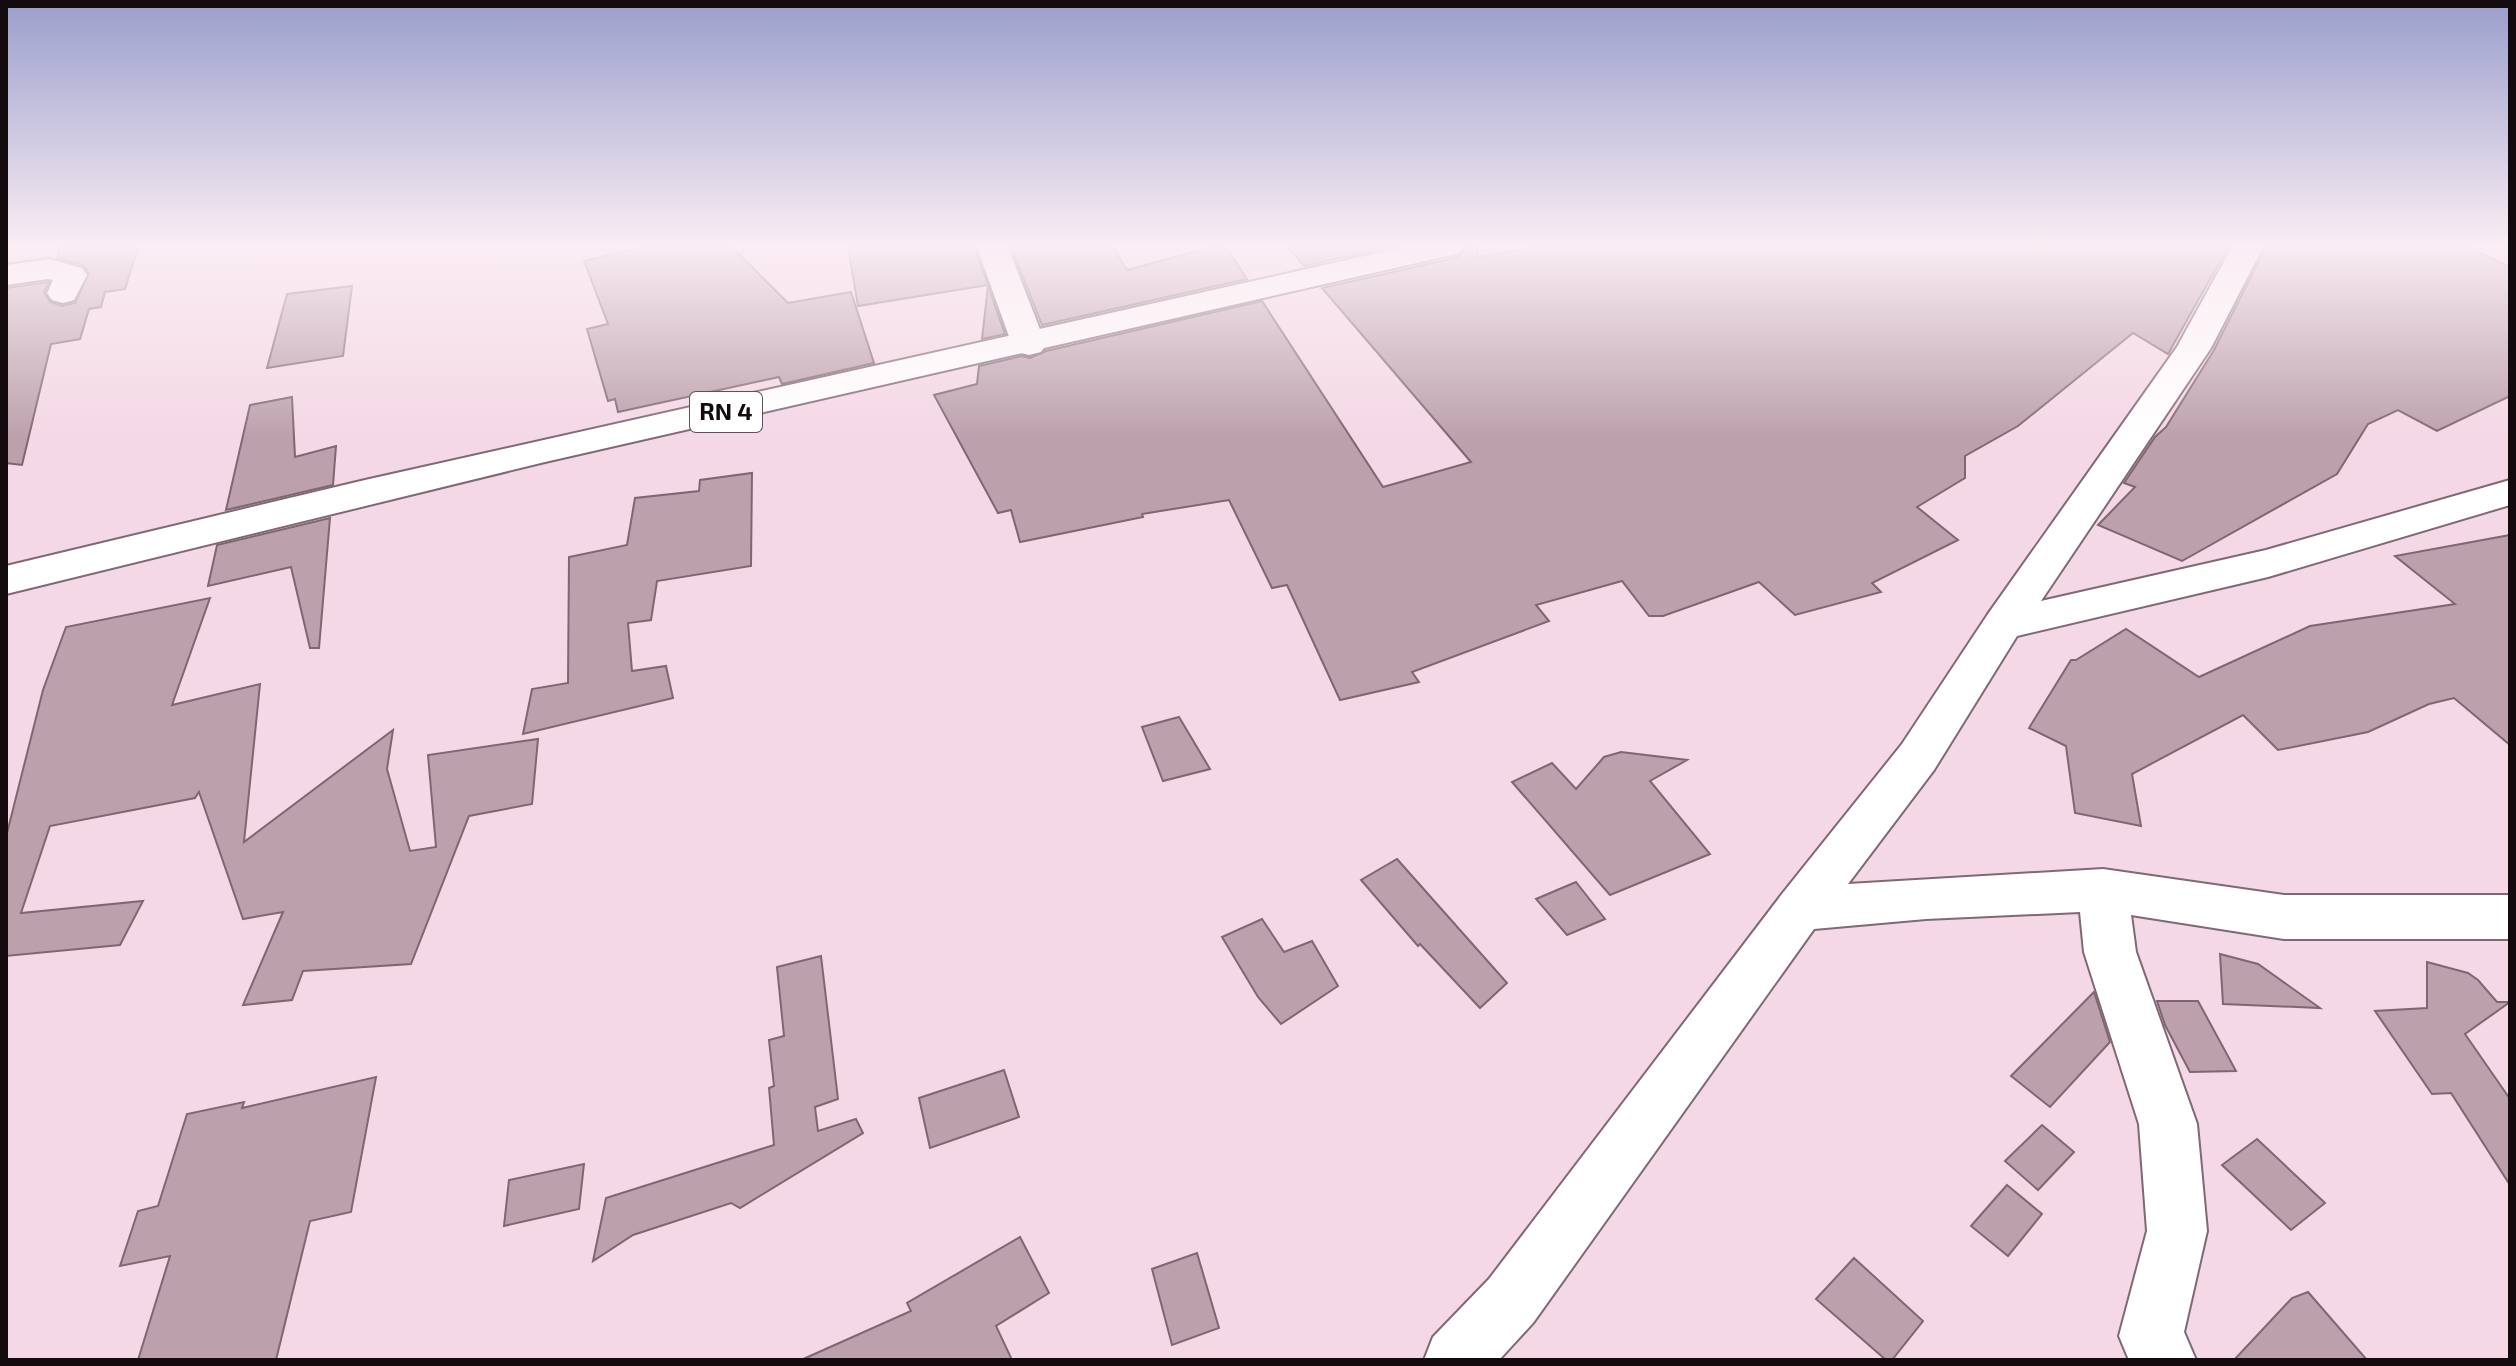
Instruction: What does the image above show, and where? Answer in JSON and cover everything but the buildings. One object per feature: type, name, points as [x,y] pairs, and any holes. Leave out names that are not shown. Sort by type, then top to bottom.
[{"type":"main road","points":[[1016,311],[1029,345]]},
{"type":"main road","name":"RN 4","points":[[6,580],[265,515],[1175,311]]},
{"type":"main road","points":[[1456,1360],[1511,1301],[1800,909],[1918,757],[2003,625],[2194,348],[2214,311]]},
{"type":"main road","points":[[2003,625],[2268,563],[2510,492]]},
{"type":"main road","points":[[1800,909],[1926,898],[2103,890],[2284,917],[2510,917]]},
{"type":"main road","points":[[2103,890],[2110,952],[2168,1124],[2177,1231],[2151,1336],[2164,1360]]}]
